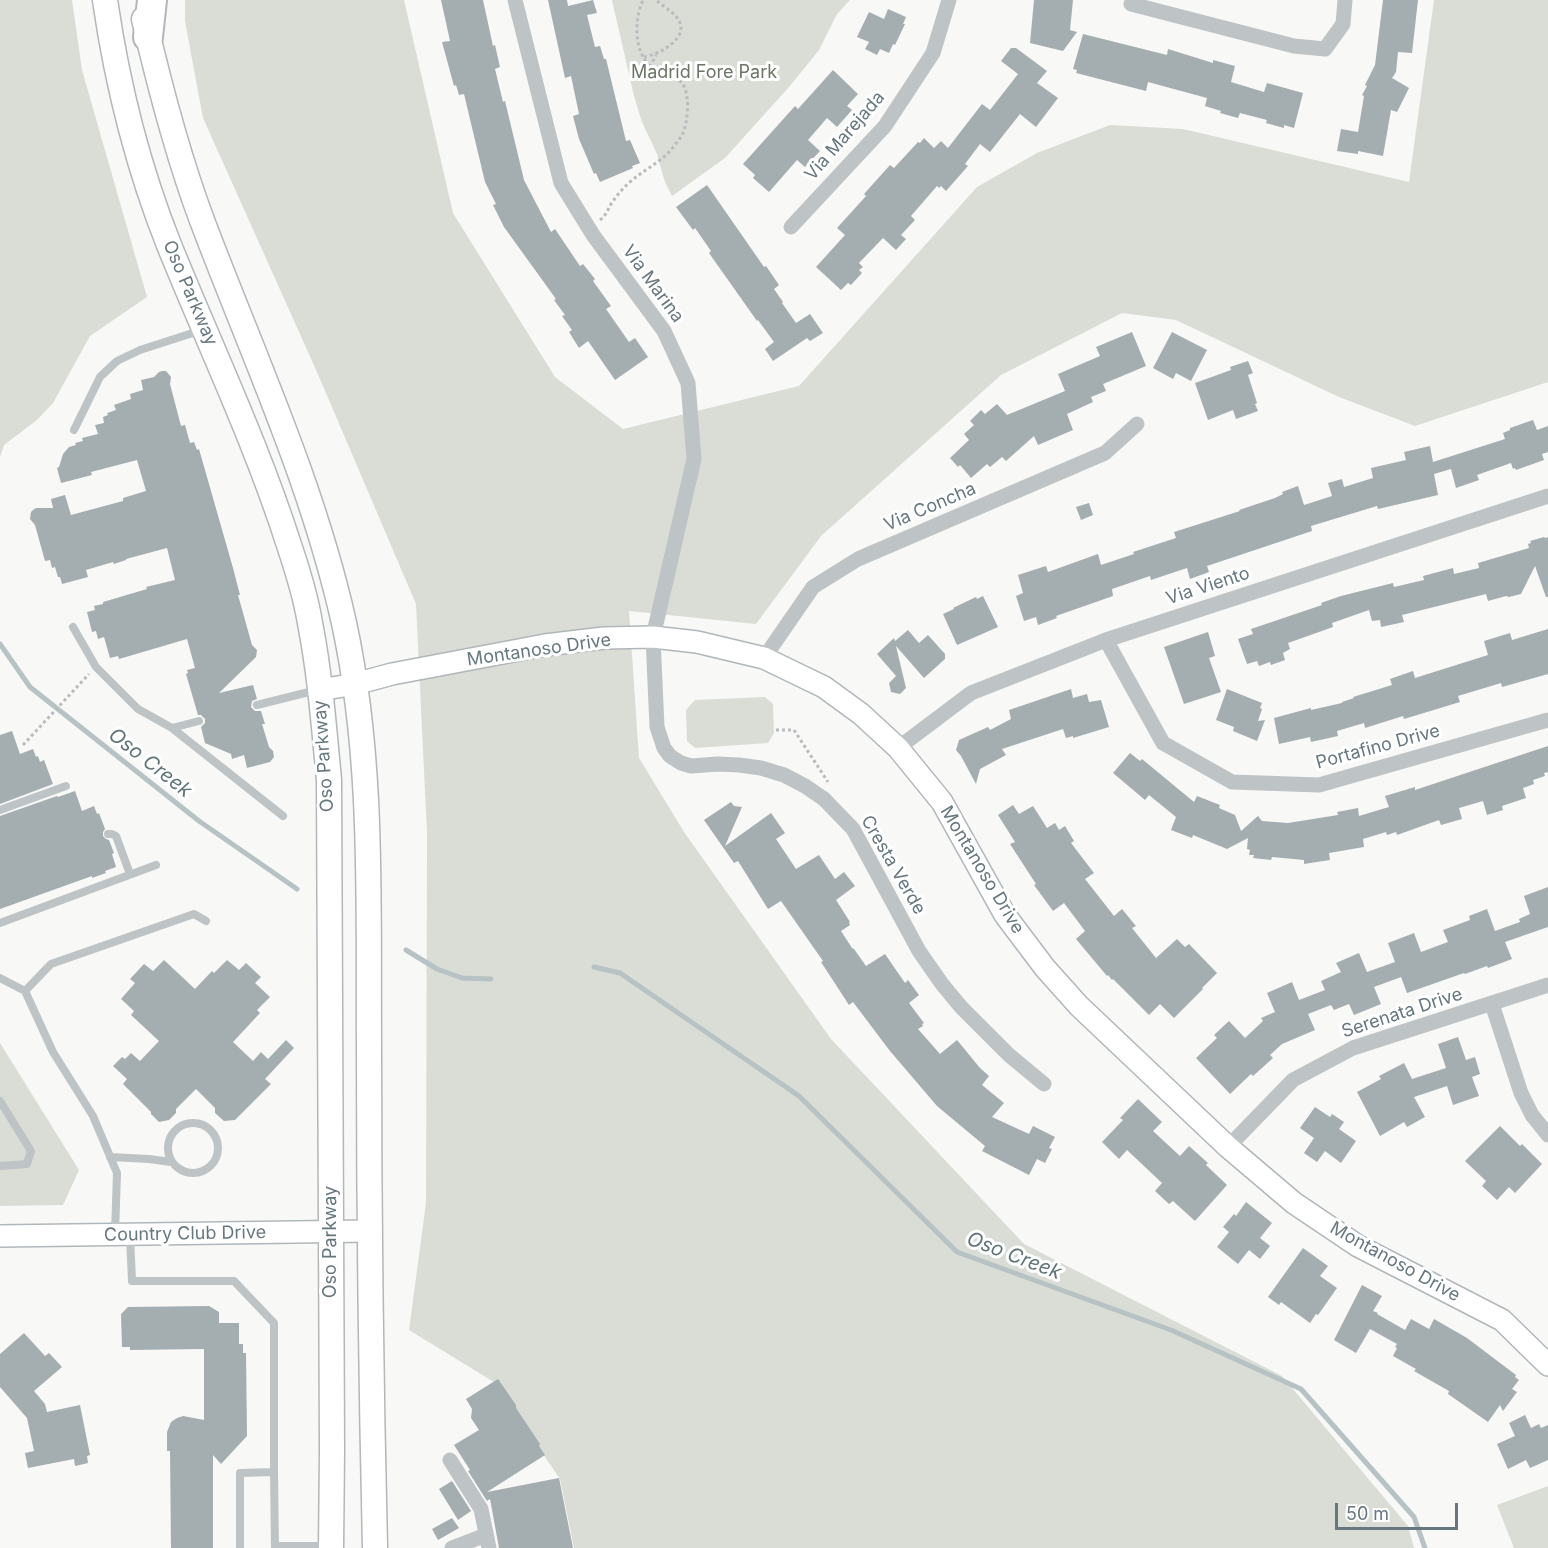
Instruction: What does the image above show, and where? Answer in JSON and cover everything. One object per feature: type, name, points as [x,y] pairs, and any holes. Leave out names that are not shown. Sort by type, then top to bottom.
[{"type":"highway","points":[[148,37],[152,0]]},
{"type":"main road","name":"Oso Parkway","points":[[105,0],[111,44],[144,174],[168,243],[266,476],[291,550],[310,621],[329,780],[331,1547]]},
{"type":"main road","name":"Oso Parkway","points":[[141,0],[171,127],[201,219],[282,425],[328,556],[356,684],[362,733],[368,839],[370,1347],[375,1548]]},
{"type":"street","name":"Via Marina","points":[[515,0],[561,183],[588,228],[664,331],[688,383],[694,459],[654,637]]},
{"type":"street","name":"Via Marejada","points":[[791,227],[885,126],[933,53],[949,0]]},
{"type":"street","points":[[1131,4],[1294,46],[1325,49],[1343,24],[1345,0]]},
{"type":"street","name":"Via Concha","points":[[764,658],[813,587],[858,559],[1105,453],[1137,424]]},
{"type":"street","name":"Via Viento","points":[[898,748],[971,693],[1106,640],[1548,496]]},
{"type":"street","name":"Montanoso Drive","points":[[320,690],[545,645],[604,638],[654,637],[697,642],[764,658],[824,687],[861,714],[898,748],[942,802],[1005,915],[1045,968],[1079,1006],[1228,1147],[1294,1203],[1358,1246],[1502,1320],[1548,1365]]},
{"type":"street","name":"Cresta Verde","points":[[654,637],[657,727],[664,748],[670,756],[681,763],[692,766],[718,764],[761,768],[784,775],[820,796],[853,830],[919,951],[942,984],[961,1007],[1001,1047],[1044,1084]]},
{"type":"street","name":"Portafino Drive","points":[[1106,640],[1163,743],[1232,782],[1319,785],[1548,720]]},
{"type":"street","name":"Serenata Drive","points":[[1228,1147],[1293,1080],[1353,1048],[1548,985]]},
{"type":"street","points":[[1492,1004],[1521,1093],[1532,1115],[1548,1135]]},
{"type":"street","name":"Country Club Drive","points":[[0,1236],[369,1231]]},
{"type":"street","points":[[450,1460],[481,1509],[487,1541],[452,1548]]},
{"type":"lane","points":[[74,430],[100,377],[117,361],[140,350],[205,329]]},
{"type":"lane","points":[[73,627],[96,667],[138,709],[172,728],[283,816]]},
{"type":"lane","points":[[257,705],[320,690]]},
{"type":"lane","points":[[172,728],[199,721]]},
{"type":"lane","points":[[0,810],[66,786]]},
{"type":"lane","points":[[108,834],[116,836],[130,874]]},
{"type":"lane","points":[[0,923],[156,865]]},
{"type":"lane","points":[[25,991],[51,964],[194,914],[206,921]]},
{"type":"lane","points":[[0,978],[25,991],[53,1052],[93,1116],[117,1173],[122,1234],[132,1281],[234,1281],[274,1323],[275,1547],[331,1547]]},
{"type":"lane","points":[[0,1101],[31,1151],[27,1164],[0,1166]]},
{"type":"lane","points":[[110,1157],[171,1162],[184,1172],[201,1173],[214,1163],[218,1155],[218,1146],[212,1131],[198,1123],[181,1126],[170,1138],[168,1154],[171,1162]]},
{"type":"lane","points":[[240,1548],[240,1473],[274,1472]]},
{"type":"path","points":[[588,228],[605,216],[611,203],[623,188],[665,156],[683,134],[687,110],[685,88],[675,78],[650,67],[640,49],[636,25],[642,0]]},
{"type":"path","points":[[644,57],[653,56],[665,50],[680,34],[681,25],[678,19],[656,0]]},
{"type":"path","points":[[650,67],[656,54]]},
{"type":"path","points":[[23,745],[96,667]]},
{"type":"path","points":[[776,730],[794,730],[817,763],[828,782],[820,796]]},
{"type":"green space","points":[[0,0],[72,0],[82,70],[147,297],[90,336],[53,403],[37,420],[4,445],[0,457]]},
{"type":"green space","points":[[185,0],[404,0],[453,213],[555,377],[623,429],[799,386],[977,187],[1037,153],[1110,125],[1183,129],[1409,182],[1434,0],[1548,0],[1548,382],[1415,426],[1339,397],[1176,320],[1122,313],[1001,375],[821,536],[756,624],[629,611],[639,758],[684,832],[831,1039],[1024,1244],[1282,1376],[1408,1526],[1414,1548],[574,1548],[560,1479],[494,1382],[409,1330],[426,1203],[427,833],[416,604],[317,372],[203,118],[185,21]]},
{"type":"green space","name":"Madrid Fore Park","points":[[612,0],[850,0],[837,14],[819,50],[725,158],[672,196],[634,96]]},
{"type":"green space","points":[[765,697],[773,704],[774,733],[768,743],[695,748],[687,741],[686,710],[695,700]]},
{"type":"green space","points":[[0,1043],[79,1170],[63,1205],[0,1206]]},
{"type":"green space","points":[[1548,1486],[1548,1548],[1514,1548],[1497,1505]]},
{"type":"building","points":[[441,0],[483,0],[500,67],[495,69],[524,180],[551,232],[555,229],[580,266],[583,264],[595,279],[593,281],[611,306],[606,309],[629,342],[635,338],[648,357],[615,380],[588,341],[579,348],[569,332],[572,330],[562,316],[565,315],[554,300],[556,299],[504,227],[493,205],[496,204],[485,182],[464,94],[459,95],[456,85],[454,86],[442,42],[450,41]]},
{"type":"building","points":[[548,0],[567,0],[568,6],[593,0],[597,13],[587,15],[595,47],[600,46],[604,59],[606,59],[626,141],[630,140],[640,163],[600,182],[596,173],[594,174],[579,139],[573,116],[579,114],[571,76],[565,78]]},
{"type":"building","points":[[1034,0],[1073,0],[1070,30],[1077,32],[1063,51],[1030,43]]},
{"type":"building","points":[[1383,0],[1418,0],[1412,53],[1398,52],[1396,72],[1392,78],[1409,88],[1397,112],[1391,110],[1383,156],[1358,151],[1358,154],[1337,151],[1341,129],[1358,132],[1364,96],[1362,95],[1375,65]]},
{"type":"building","points":[[888,9],[906,17],[903,24],[905,24],[889,53],[880,49],[877,55],[865,49],[869,42],[857,37],[869,12],[884,19]]},
{"type":"building","points":[[1083,34],[1167,55],[1168,49],[1213,63],[1213,60],[1235,66],[1231,82],[1264,92],[1267,83],[1303,93],[1294,128],[1266,123],[1267,120],[1240,113],[1238,118],[1220,113],[1221,111],[1205,106],[1207,98],[1148,82],[1146,91],[1076,73],[1077,70],[1073,69]]},
{"type":"building","points":[[1011,48],[1016,48],[1047,71],[1037,83],[1058,98],[1036,127],[1020,114],[990,152],[980,144],[965,164],[968,166],[946,191],[941,186],[939,188],[937,186],[911,216],[915,220],[901,235],[906,239],[896,250],[883,238],[859,263],[863,267],[859,270],[862,273],[851,285],[848,283],[841,290],[816,267],[845,235],[837,228],[890,165],[894,168],[918,142],[920,143],[924,138],[934,148],[941,141],[948,148],[982,104],[990,110],[1018,74],[1001,61]]},
{"type":"building","points":[[833,70],[858,94],[847,106],[852,110],[837,127],[827,118],[808,140],[820,151],[805,167],[797,160],[769,192],[753,178],[755,175],[743,164],[795,106],[798,109]]},
{"type":"building","points":[[707,185],[779,285],[774,289],[796,323],[810,314],[823,333],[810,341],[807,338],[773,361],[765,349],[774,342],[709,253],[711,251],[695,228],[693,230],[676,207]]},
{"type":"building","points":[[1132,332],[1146,366],[1103,384],[1106,391],[1091,397],[1093,402],[1067,414],[1073,430],[1038,445],[1034,436],[1006,461],[1002,457],[990,467],[987,464],[971,478],[960,465],[958,467],[950,458],[969,440],[964,434],[974,425],[970,421],[981,410],[985,414],[997,404],[1007,415],[1065,391],[1058,374],[1100,356],[1096,347]]},
{"type":"building","points":[[1172,332],[1207,350],[1191,381],[1176,373],[1173,379],[1153,368]]},
{"type":"building","points":[[1248,361],[1253,373],[1248,375],[1258,411],[1236,419],[1233,410],[1208,420],[1195,383]]},
{"type":"building","points":[[166,371],[171,377],[170,384],[181,426],[185,425],[190,443],[194,442],[197,450],[199,449],[252,645],[257,650],[256,657],[219,693],[253,685],[257,699],[252,701],[251,707],[255,711],[261,711],[265,724],[262,724],[274,757],[270,762],[247,768],[244,755],[232,759],[231,754],[205,743],[201,727],[205,719],[198,715],[186,674],[187,670],[195,668],[187,639],[119,659],[118,656],[110,658],[104,637],[98,639],[96,631],[92,632],[87,612],[95,610],[94,606],[147,589],[146,587],[175,580],[167,548],[86,570],[88,577],[62,584],[50,560],[45,561],[35,525],[30,519],[33,510],[53,508],[51,499],[65,495],[71,515],[123,501],[123,498],[146,491],[137,460],[91,472],[92,475],[61,483],[57,468],[69,447],[83,441],[82,438],[98,434],[95,425],[104,423],[103,417],[116,410],[114,405],[131,399],[130,394],[143,390],[141,380],[154,377]]},
{"type":"building","points":[[1533,420],[1537,430],[1548,426],[1548,452],[1542,454],[1544,460],[1516,470],[1513,469],[1511,463],[1477,475],[1479,480],[1456,488],[1451,469],[1434,474],[1438,495],[1378,509],[1377,506],[1311,526],[1312,531],[1207,566],[1209,572],[1190,579],[1187,568],[1151,580],[1150,576],[1112,589],[1113,596],[1056,616],[1057,618],[1038,625],[1036,617],[1024,621],[1016,596],[1023,593],[1018,575],[1046,566],[1048,572],[1098,554],[1101,565],[1176,538],[1174,532],[1240,511],[1275,498],[1283,494],[1282,492],[1298,486],[1304,505],[1332,496],[1328,483],[1342,479],[1344,487],[1373,478],[1371,468],[1406,460],[1404,452],[1430,446],[1433,462],[1505,439],[1503,433],[1510,428]]},
{"type":"building","points":[[1089,503],[1093,515],[1081,520],[1076,507]]},
{"type":"building","points":[[1548,537],[1548,597],[1546,597],[1535,566],[1521,594],[1488,601],[1486,594],[1402,615],[1404,622],[1381,627],[1380,620],[1372,621],[1369,610],[1332,623],[1333,627],[1288,643],[1290,649],[1283,653],[1285,660],[1271,665],[1270,662],[1259,666],[1257,661],[1247,664],[1238,639],[1253,634],[1251,629],[1322,605],[1321,603],[1341,596],[1393,583],[1394,587],[1424,580],[1423,576],[1453,568],[1454,574],[1479,568],[1478,563],[1529,548],[1530,541]]},
{"type":"building","points":[[983,596],[998,627],[957,645],[943,614],[976,597],[977,599]]},
{"type":"building","points":[[1548,629],[1548,674],[1502,687],[1501,683],[1458,696],[1460,702],[1404,719],[1403,716],[1365,728],[1364,723],[1337,731],[1338,736],[1311,742],[1310,737],[1279,744],[1274,718],[1342,703],[1353,697],[1392,685],[1390,679],[1413,671],[1415,678],[1488,655],[1484,641],[1510,633],[1512,640]]},
{"type":"building","points":[[908,630],[919,643],[928,635],[945,654],[945,659],[924,678],[896,646],[906,688],[900,694],[891,692],[889,683],[896,676],[877,654],[894,638],[895,641]]},
{"type":"building","points":[[1208,632],[1215,656],[1209,658],[1221,692],[1184,704],[1164,647]]},
{"type":"building","points":[[1071,689],[1073,698],[1087,694],[1089,702],[1101,700],[1109,727],[1073,738],[1073,736],[1066,738],[1063,729],[1002,749],[1006,755],[980,769],[976,784],[956,750],[959,740],[988,727],[990,730],[1011,719],[1009,710]]},
{"type":"building","points":[[1227,689],[1262,703],[1258,721],[1265,720],[1257,741],[1233,731],[1234,727],[1216,720]]},
{"type":"building","points":[[12,731],[20,754],[33,749],[40,762],[44,760],[53,784],[0,804],[0,735]]},
{"type":"building","points":[[1548,746],[1548,772],[1544,773],[1545,776],[1533,780],[1534,784],[1523,788],[1526,798],[1502,806],[1503,810],[1487,815],[1483,801],[1459,808],[1462,819],[1441,825],[1439,820],[1397,835],[1396,832],[1387,835],[1386,832],[1363,839],[1364,847],[1329,853],[1330,860],[1304,864],[1304,860],[1253,858],[1254,855],[1249,855],[1250,850],[1247,849],[1248,838],[1227,849],[1193,835],[1192,838],[1171,830],[1176,817],[1149,795],[1145,800],[1113,773],[1130,753],[1140,761],[1142,759],[1194,802],[1197,796],[1220,805],[1219,808],[1235,815],[1241,831],[1258,816],[1262,821],[1288,823],[1338,815],[1337,812],[1358,808],[1359,816],[1389,807],[1385,796],[1415,787],[1415,790]]},
{"type":"building","points":[[75,791],[82,811],[94,806],[97,814],[99,813],[105,829],[103,836],[109,840],[116,867],[105,871],[106,873],[0,909],[0,816]]},
{"type":"building","points":[[731,802],[734,806],[742,807],[725,846],[771,813],[785,833],[776,839],[796,869],[819,855],[835,879],[844,872],[855,886],[836,900],[850,922],[850,925],[841,931],[852,948],[866,966],[885,954],[905,983],[908,980],[919,995],[909,1003],[924,1023],[918,1029],[940,1054],[957,1040],[989,1076],[982,1085],[1004,1103],[992,1117],[1029,1134],[1033,1126],[1055,1137],[1045,1163],[1037,1159],[1029,1175],[982,1151],[985,1146],[937,1106],[890,1051],[853,1002],[849,1005],[821,962],[823,961],[781,901],[768,909],[738,861],[734,863],[704,820]]},
{"type":"building","points":[[1013,805],[1019,814],[1033,806],[1047,828],[1055,823],[1059,830],[1065,826],[1074,841],[1071,843],[1094,873],[1085,879],[1114,916],[1122,909],[1136,926],[1132,928],[1156,958],[1177,939],[1185,947],[1189,944],[1217,973],[1174,1018],[1160,1004],[1149,1015],[1113,979],[1107,976],[1076,939],[1085,931],[1064,903],[1053,911],[1034,885],[1036,884],[1010,844],[1015,842],[998,815]]},
{"type":"building","points":[[1548,887],[1548,927],[1505,942],[1512,959],[1407,993],[1401,977],[1374,987],[1381,1004],[1354,1015],[1349,1004],[1334,1010],[1331,1005],[1308,1014],[1315,1030],[1282,1044],[1270,1055],[1273,1058],[1253,1076],[1251,1074],[1230,1094],[1196,1058],[1217,1038],[1214,1035],[1229,1021],[1245,1038],[1263,1021],[1261,1018],[1275,1012],[1267,993],[1292,982],[1299,1000],[1325,990],[1321,981],[1341,972],[1336,963],[1359,953],[1367,972],[1395,962],[1388,943],[1414,933],[1421,952],[1448,942],[1443,930],[1470,920],[1469,916],[1487,909],[1495,931],[1520,922],[1519,919],[1530,914],[1524,896]]},
{"type":"building","points":[[164,960],[195,989],[212,971],[214,973],[227,960],[239,970],[246,963],[261,977],[255,983],[270,997],[257,1010],[260,1013],[233,1042],[253,1061],[261,1052],[268,1059],[286,1040],[294,1048],[265,1079],[271,1084],[235,1120],[224,1121],[196,1089],[176,1109],[176,1113],[169,1120],[159,1122],[123,1084],[127,1079],[113,1066],[122,1057],[125,1059],[131,1053],[140,1061],[159,1041],[131,1015],[134,1011],[121,999],[135,983],[130,979],[144,964],[153,971]]},
{"type":"building","points":[[1458,1037],[1466,1060],[1475,1057],[1480,1074],[1472,1077],[1479,1096],[1453,1105],[1447,1086],[1414,1097],[1425,1117],[1407,1127],[1404,1122],[1380,1136],[1357,1092],[1381,1079],[1379,1076],[1404,1063],[1412,1079],[1446,1068],[1438,1044]]},
{"type":"building","points":[[1138,1099],[1162,1122],[1153,1131],[1180,1156],[1189,1146],[1227,1185],[1195,1221],[1173,1201],[1169,1204],[1155,1191],[1162,1183],[1127,1150],[1119,1159],[1102,1142],[1123,1120],[1120,1118]]},
{"type":"building","points":[[1315,1107],[1330,1117],[1332,1114],[1344,1122],[1339,1129],[1356,1141],[1341,1163],[1325,1151],[1317,1162],[1304,1153],[1314,1138],[1300,1128]]},
{"type":"building","points":[[1500,1126],[1542,1164],[1515,1193],[1509,1187],[1497,1200],[1482,1186],[1486,1181],[1465,1161]]},
{"type":"building","points":[[1246,1202],[1272,1223],[1260,1238],[1270,1246],[1260,1259],[1249,1250],[1238,1264],[1217,1247],[1229,1232],[1223,1227],[1234,1214],[1236,1216]]},
{"type":"building","points":[[1303,1248],[1328,1266],[1320,1276],[1337,1288],[1310,1323],[1281,1302],[1279,1305],[1268,1297]]},
{"type":"building","points":[[1362,1285],[1382,1296],[1373,1311],[1377,1314],[1405,1330],[1411,1319],[1429,1329],[1434,1319],[1467,1338],[1516,1375],[1515,1377],[1519,1380],[1512,1389],[1517,1392],[1503,1411],[1500,1405],[1488,1422],[1448,1394],[1449,1391],[1393,1356],[1397,1344],[1370,1329],[1356,1353],[1334,1340]]},
{"type":"building","points":[[209,1306],[219,1312],[219,1323],[239,1323],[239,1344],[243,1344],[243,1353],[246,1353],[247,1436],[221,1464],[213,1455],[213,1548],[171,1548],[170,1451],[167,1451],[167,1432],[171,1422],[183,1416],[204,1420],[204,1349],[130,1350],[130,1347],[122,1347],[121,1314],[128,1307]]},
{"type":"building","points":[[24,1333],[45,1356],[49,1353],[62,1367],[34,1391],[45,1404],[47,1412],[80,1405],[90,1455],[87,1456],[88,1463],[75,1466],[74,1459],[28,1468],[25,1453],[34,1451],[27,1418],[0,1387],[0,1354]]},
{"type":"building","points":[[498,1379],[545,1455],[487,1492],[559,1478],[573,1548],[499,1548],[490,1499],[487,1501],[454,1445],[479,1430],[471,1418],[472,1409],[466,1399]]},
{"type":"building","points":[[1525,1415],[1531,1428],[1539,1424],[1541,1428],[1548,1425],[1548,1460],[1530,1468],[1526,1460],[1508,1469],[1497,1444],[1515,1436],[1509,1423]]},
{"type":"building","points":[[452,1481],[471,1511],[458,1520],[439,1489]]},
{"type":"building","points":[[452,1518],[459,1528],[438,1540],[432,1529]]},
{"type":"waterway","name":"Oso Creek","points":[[0,644],[30,687],[199,821],[297,889]]},
{"type":"waterway","name":"Oso Creek","points":[[406,950],[437,969],[462,978],[491,979]]},
{"type":"waterway","name":"Oso Creek","points":[[594,967],[620,973],[799,1096],[957,1252],[1171,1330],[1301,1389],[1414,1517],[1425,1548]]}]
